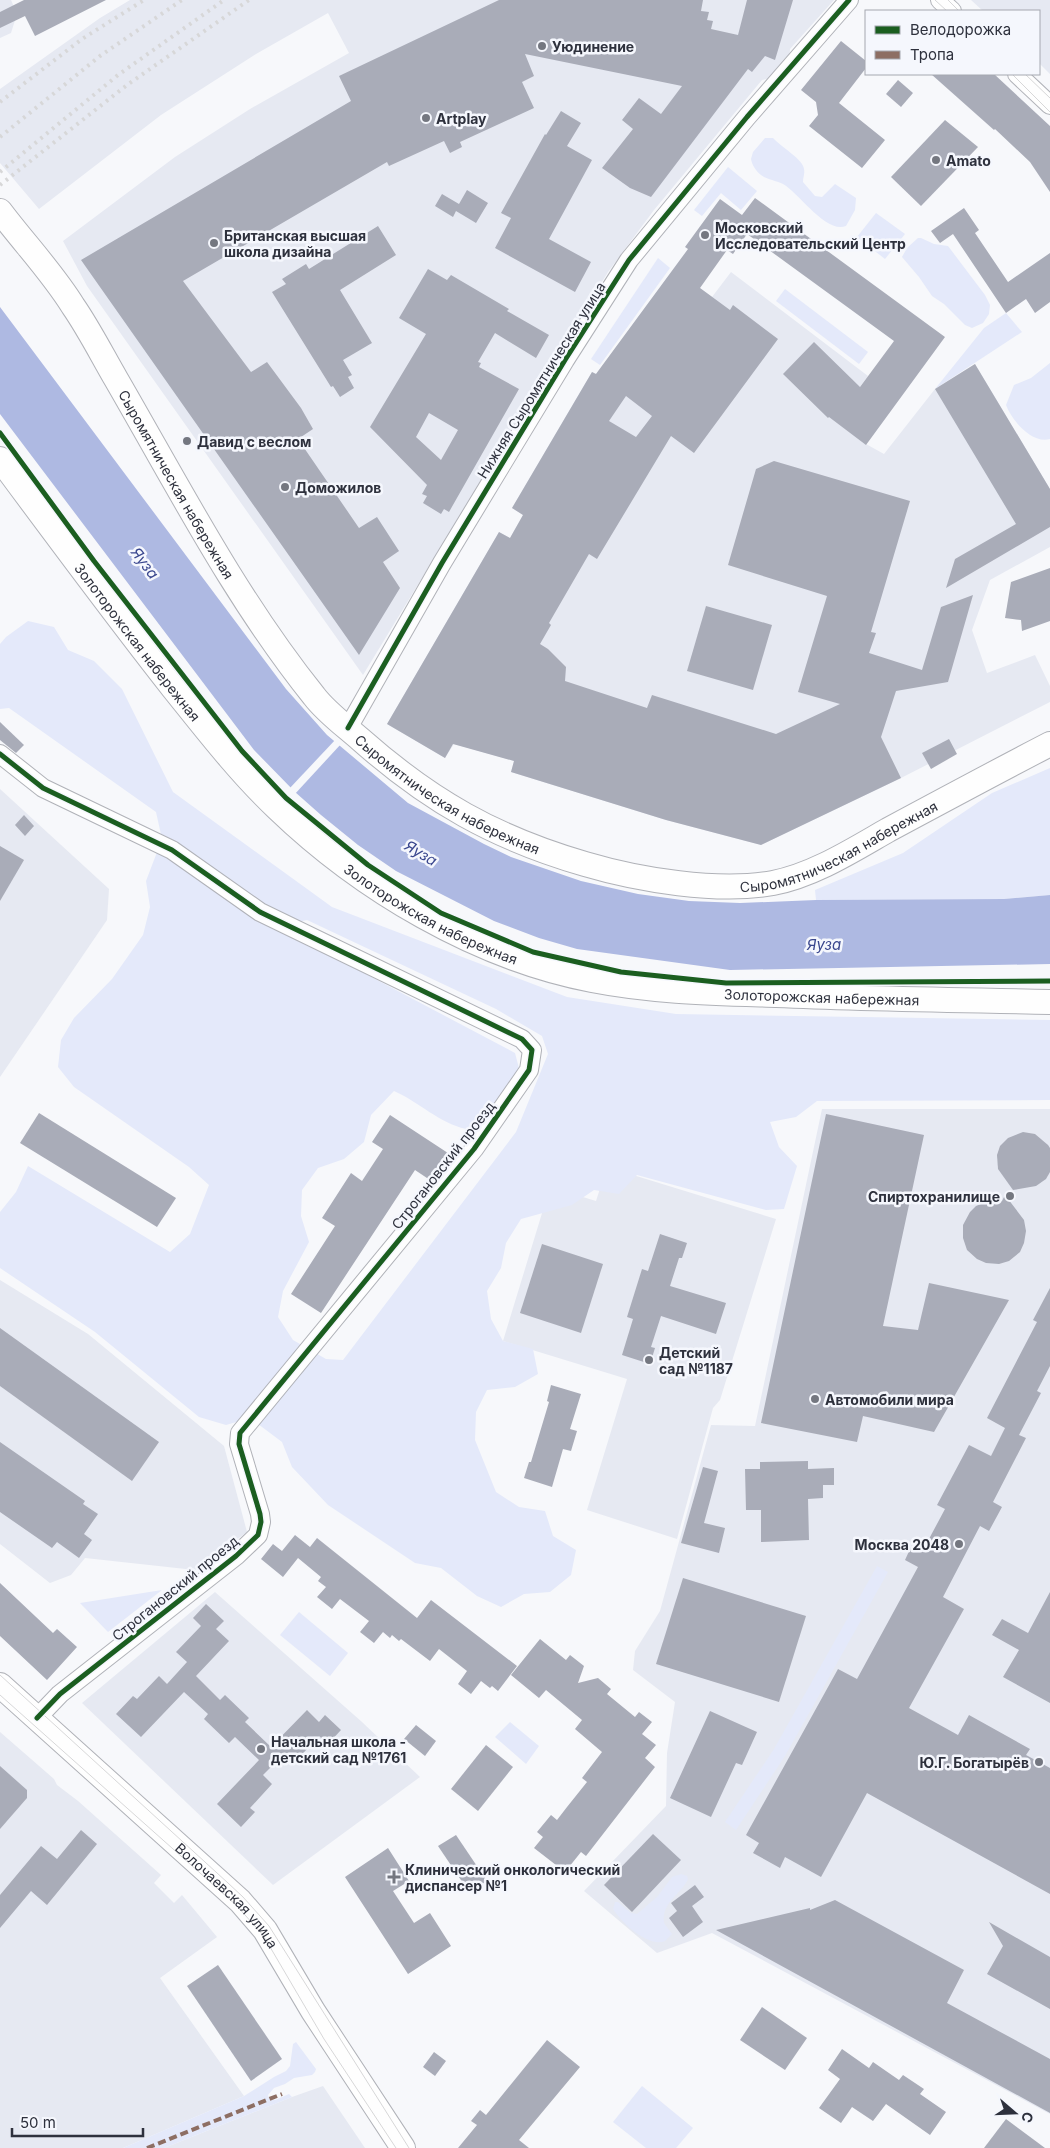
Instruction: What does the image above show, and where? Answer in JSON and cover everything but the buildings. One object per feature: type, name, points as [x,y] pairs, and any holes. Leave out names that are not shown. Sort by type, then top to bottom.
[{"type":"main road","name":"Сыромятническая набережная","points":[[0,211],[22,240],[44,264],[74,306],[210,542],[264,629],[316,698],[395,770],[436,799],[473,821],[551,854],[603,869],[667,882],[725,886],[773,883],[808,871],[850,851],[1050,744]]},
{"type":"main road","name":"Золоторожская набережная","points":[[0,460],[130,634],[214,739],[277,808],[335,858],[405,907],[483,945],[536,966],[592,980],[678,992],[1050,1002]]},
{"type":"main road","name":"Волочаевская улица","points":[[0,1685],[240,1901],[257,1920],[404,2148]]},
{"type":"street","name":"Нижняя Сыромятническая улица","points":[[348,728],[442,563],[565,360],[629,260],[747,117],[849,0]]},
{"type":"street","points":[[940,0],[951,10]]},
{"type":"street","points":[[1018,75],[1050,106]]},
{"type":"street","name":"Строгановский проезд","points":[[0,754],[43,788],[172,850],[260,912],[522,1039],[532,1050],[528,1070],[474,1149],[240,1433],[239,1444],[260,1514],[261,1522],[258,1535],[212,1575],[60,1694],[37,1718]]},
{"type":"shaded area","points":[[0,0],[11,0],[17,14],[11,33],[0,38]]},
{"type":"shaded area","name":"Artplay","points":[[130,0],[834,0],[790,49],[789,61],[775,77],[762,80],[654,210],[608,272],[363,675],[87,286],[63,241],[175,157],[250,109],[349,53],[328,13],[256,54],[161,115],[39,209],[0,163],[0,89],[100,18]]},
{"type":"shaded area","points":[[971,0],[1050,0],[1050,74],[1040,64],[1040,10],[982,10]]},
{"type":"shaded area","points":[[765,138],[773,138],[800,161],[804,169],[803,182],[815,196],[822,197],[835,184],[856,198],[855,210],[846,226],[838,227],[821,219],[783,184],[766,178],[757,172],[751,159],[753,152]]},
{"type":"shaded area","points":[[728,167],[757,191],[741,210],[721,193],[702,216],[694,210]]},
{"type":"shaded area","points":[[876,213],[905,234],[885,259],[857,237]]},
{"type":"shaded area","points":[[918,238],[934,244],[948,246],[985,295],[990,305],[989,314],[983,323],[972,328],[965,325],[944,304],[932,296],[902,257],[907,248]]},
{"type":"shaded area","points":[[658,258],[670,268],[600,365],[591,359]]},
{"type":"shaded area","points":[[674,269],[712,297],[731,272],[868,376],[835,421],[866,444],[884,454],[935,389],[975,364],[1050,489],[1050,547],[990,580],[972,630],[987,673],[1035,655],[1050,686],[1050,702],[901,778],[761,845],[666,820],[511,772],[514,761],[454,744],[445,758],[387,724],[499,532],[510,538],[523,515],[512,508],[592,372],[596,374]]},
{"type":"shaded area","points":[[785,289],[868,352],[859,364],[776,301]]},
{"type":"shaded area","points":[[1006,313],[1022,332],[935,389],[984,328]]},
{"type":"shaded area","points":[[1050,363],[1050,439],[1043,440],[1030,435],[1024,430],[1013,418],[1006,405],[1014,385],[1031,378]]},
{"type":"shaded area","points":[[28,621],[54,627],[68,650],[94,661],[122,689],[173,792],[332,907],[567,997],[676,1014],[1050,1020],[1050,1100],[817,1101],[796,1117],[770,1122],[779,1147],[797,1166],[784,1209],[766,1210],[637,1175],[619,1194],[594,1190],[572,1205],[521,1219],[506,1243],[501,1268],[487,1291],[491,1319],[503,1341],[533,1349],[538,1374],[515,1387],[487,1390],[476,1412],[475,1440],[496,1492],[519,1507],[545,1511],[553,1536],[576,1550],[571,1575],[550,1592],[524,1594],[501,1607],[477,1596],[441,1568],[415,1563],[328,1505],[292,1467],[282,1442],[250,1418],[226,1425],[199,1417],[95,1332],[0,1268],[0,1212],[16,1192],[28,1166],[170,1252],[190,1234],[209,1185],[189,1167],[74,1087],[58,1067],[61,1040],[74,1018],[112,979],[143,935],[150,907],[146,881],[162,839],[156,812],[9,708],[0,709],[0,644],[6,637]],"holes":[[[307,920],[496,1009],[542,1036],[548,1054],[516,1132],[343,1360],[326,1359],[293,1340],[278,1317],[283,1291],[309,1242],[301,1216],[302,1190],[318,1168],[344,1159],[364,1142],[371,1115],[394,1091],[447,1122],[466,1129],[476,1130],[493,1129],[525,1091],[515,1053],[294,936],[298,922]]]},
{"type":"shaded area","points":[[1050,768],[1050,895],[1004,899],[816,900],[815,890],[903,853],[992,793]]},
{"type":"shaded area","points":[[0,789],[109,889],[107,920],[0,1077]]},
{"type":"shaded area","points":[[822,1109],[1050,1109],[1050,2114],[712,1933],[657,1953],[584,1891],[666,1806],[667,1753],[675,1702],[633,1670],[635,1651],[660,1611],[711,1425],[755,1426]]},
{"type":"shaded area","name":"Детский сад №1187","points":[[607,1167],[776,1219],[720,1400],[713,1408],[677,1539],[587,1510],[627,1379],[503,1341],[550,1187],[596,1201]]},
{"type":"shaded area","points":[[0,1280],[88,1334],[224,1446],[247,1532],[195,1570],[85,1558],[71,1575],[50,1583],[0,1544]]},
{"type":"shaded area","points":[[877,1566],[888,1572],[785,1756],[736,1830],[725,1822],[774,1749]]},
{"type":"shaded area","points":[[162,1590],[108,1632],[80,1603]]},
{"type":"shaded area","name":"Начальная школа - детский сад №1761","points":[[215,1592],[362,1722],[420,1777],[273,1885],[82,1703]]},
{"type":"shaded area","points":[[299,1612],[348,1653],[330,1676],[280,1635]]},
{"type":"shaded area","points":[[510,1722],[539,1746],[526,1764],[495,1737]]},
{"type":"shaded area","points":[[0,1732],[54,1779],[57,1785],[78,1801],[161,1875],[154,1883],[174,1903],[182,1895],[217,1937],[160,1978],[244,2096],[123,2148],[0,2148]]},
{"type":"shaded area","points":[[681,1874],[687,1876],[688,1879],[666,1909],[664,1923],[672,1934],[665,1941],[651,1941],[643,1937],[628,1927],[613,1909],[615,1902],[618,1902],[631,1913],[637,1914],[657,1897],[672,1877]]},
{"type":"shaded area","points":[[296,2042],[316,2069],[315,2072],[312,2075],[294,2078],[274,2088],[268,2095],[269,2098],[275,2100],[289,2094],[292,2097],[164,2148],[123,2148],[244,2096],[286,2071],[290,2066],[293,2044]]},
{"type":"shaded area","points":[[323,2086],[365,2148],[164,2148],[292,2097]]},
{"type":"shaded area","points":[[642,2086],[693,2128],[676,2148],[646,2148],[613,2122]]},
{"type":"water","name":"Яуза","points":[[0,307],[286,689],[327,735],[408,803],[511,857],[581,881],[638,894],[689,901],[740,903],[816,900],[1004,899],[1050,895],[1050,964],[730,970],[577,949],[539,938],[494,921],[396,871],[358,845],[321,815],[295,792],[254,750],[0,414]]},
{"type":"pier","points":[[336,739],[341,744],[294,795],[289,789]]},
{"type":"tram line","points":[[935,0],[946,10]]},
{"type":"tram line","points":[[948,0],[958,10]]},
{"type":"tram line","points":[[1013,75],[1050,112]]},
{"type":"tram line","points":[[1026,75],[1050,98]]},
{"type":"tram line","points":[[0,1675],[228,1883],[269,1926],[409,2148]]},
{"type":"tram line","points":[[0,1695],[236,1905],[263,1935],[324,2039],[396,2148]]},
{"type":"railway","points":[[0,102],[82,39],[144,0]]},
{"type":"railway","points":[[0,137],[100,56],[182,0]]},
{"type":"railway","points":[[0,172],[118,75],[224,0]]},
{"type":"railway","points":[[0,185],[127,85],[249,0]]},
{"type":"marked path","points":[[147,2148],[282,2094]]},
{"type":"cycle path","points":[[348,728],[442,563],[565,360],[629,260],[747,117],[849,0]]},
{"type":"cycle path","points":[[0,433],[94,561],[242,751],[286,798],[368,865],[441,913],[533,952],[621,972],[726,983],[1050,981]]},
{"type":"cycle path","points":[[0,754],[43,788],[172,850],[260,912],[522,1039],[532,1050],[529,1070],[474,1149],[240,1433],[239,1444],[260,1514],[261,1522],[258,1535],[236,1556],[60,1694],[37,1718]]},
{"type":"place","name":"Уюдинение","points":[[542,46]]},
{"type":"place","name":"Artplay","points":[[426,118]]},
{"type":"place","name":"Amato","points":[[936,160]]},
{"type":"place","name":"Московский Исследовательский Центр","points":[[705,235]]},
{"type":"place","name":"Британская высшая школа дизайна","points":[[214,243]]},
{"type":"place","name":"Давид с веслом","points":[[187,441]]},
{"type":"place","name":"Доможилов","points":[[285,487]]},
{"type":"place","name":"Спиртохранилище","points":[[1010,1196]]},
{"type":"place","name":"Детский сад №1187","points":[[649,1360]]},
{"type":"place","name":"Автомобили мира","points":[[815,1399]]},
{"type":"place","name":"Москва 2048","points":[[959,1544]]},
{"type":"place","name":"Начальная школа - детский сад №1761","points":[[261,1749]]},
{"type":"place","name":"Ю.Г. Богатырёв","points":[[1039,1762]]},
{"type":"place","name":"Клинический онкологический диспансер №1","points":[[394,1877]]}]
